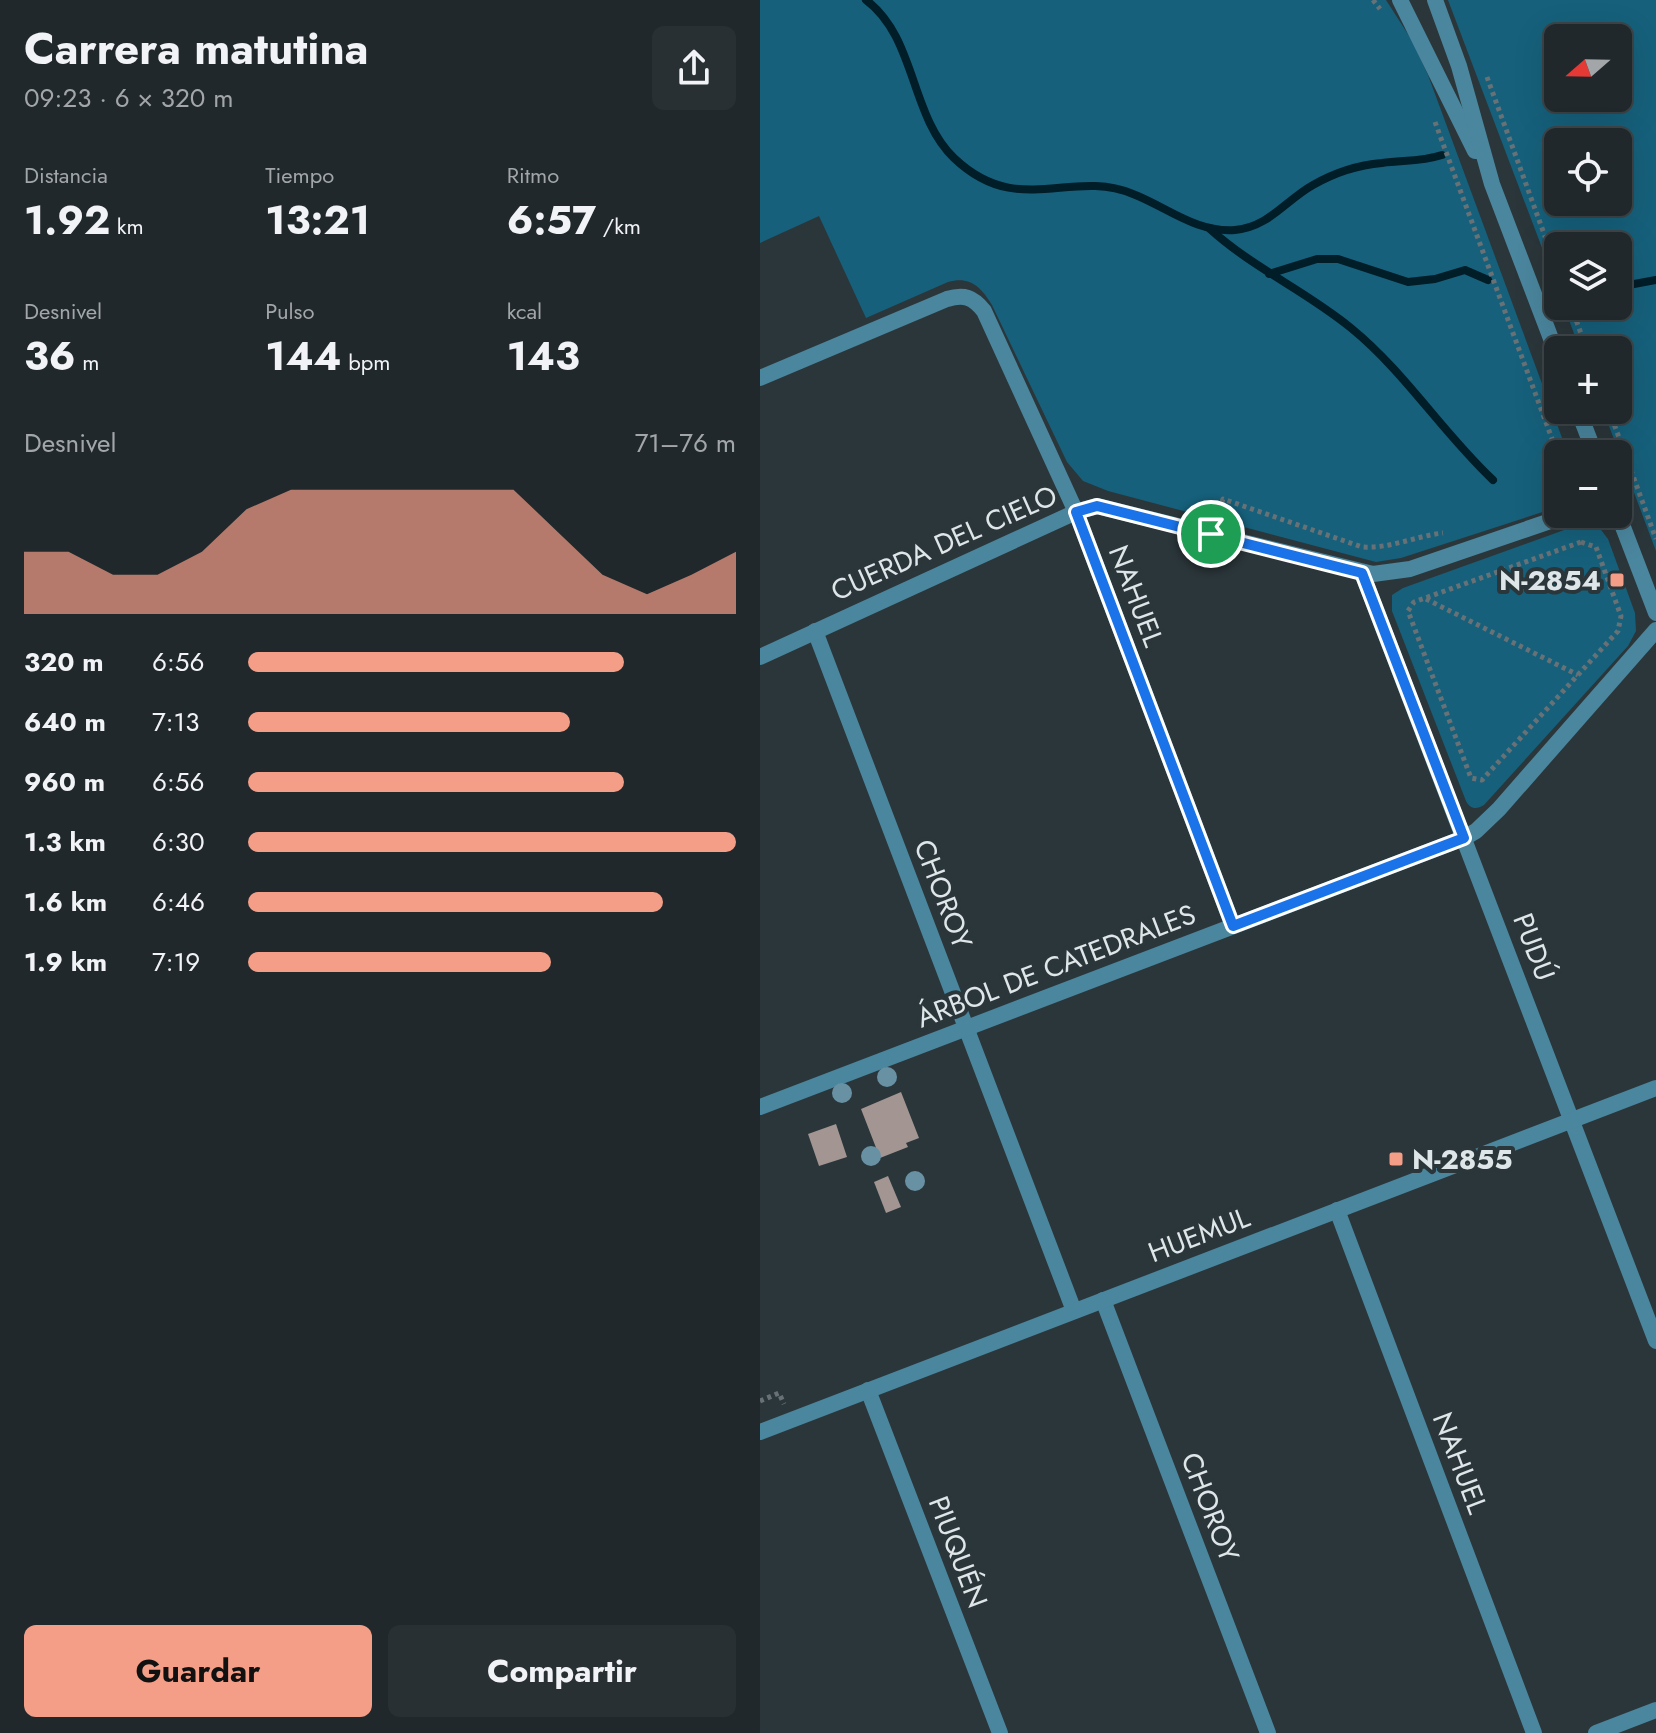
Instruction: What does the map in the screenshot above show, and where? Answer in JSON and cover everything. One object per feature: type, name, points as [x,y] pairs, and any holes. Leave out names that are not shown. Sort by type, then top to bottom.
[{"type":"street","points":[[1400,0],[1492,184],[1550,336]]},
{"type":"street","points":[[1435,0],[1459,66],[1492,184]]},
{"type":"street","name":"NAHUEL","points":[[760,378],[947,299],[968,296],[984,311],[1076,512],[1233,926]]},
{"type":"street","name":"CUERDA DEL CIELO","points":[[760,657],[1076,512],[1097,506],[1107,506],[1362,573],[1399,572],[1544,523]]},
{"type":"street","points":[[1623,528],[1656,613]]},
{"type":"street","name":"PUDÚ","points":[[1362,573],[1656,1341]]},
{"type":"street","name":"ÁRBOL DE CATEDRALES","points":[[760,1107],[1464,838],[1499,809],[1656,630]]},
{"type":"street","name":"CHOROY","points":[[815,631],[1074,1311]]},
{"type":"street","name":"HUEMUL","points":[[760,1432],[1656,1088]]},
{"type":"street","name":"NAHUEL","points":[[1337,1210],[1534,1733]]},
{"type":"street","name":"CHOROY","points":[[1103,1300],[1268,1733]]},
{"type":"street","name":"PIUQUÉN","points":[[868,1390],[1000,1733]]},
{"type":"street","points":[[1596,1733],[1656,1710]]},
{"type":"path","points":[[1373,0],[1385,15]]},
{"type":"path","points":[[1485,72],[1544,234]]},
{"type":"path","points":[[1431,112],[1552,440]]},
{"type":"path","points":[[1614,424],[1656,539]]},
{"type":"path","points":[[1211,534],[1223,499],[1362,547],[1448,533]]},
{"type":"path","points":[[1596,547],[1608,539]]},
{"type":"path","points":[[1581,542],[1596,547],[1621,616],[1618,631],[1482,780],[1471,778],[1408,611],[1414,602],[1581,542]]},
{"type":"path","points":[[1425,598],[1578,675]]},
{"type":"path","points":[[1621,616],[1635,613]]},
{"type":"shaded area","points":[[760,0],[1386,0],[1413,42],[1428,75],[1544,389],[1544,424],[1557,424],[1563,440],[1544,440],[1544,512],[1401,558],[1376,562],[1108,491],[1083,481],[1067,462],[992,305],[974,284],[948,282],[866,318],[819,216],[760,243]]},
{"type":"shaded area","points":[[1448,0],[1656,0],[1656,551],[1632,487],[1632,440],[1614,440],[1608,424],[1632,424],[1632,336],[1575,336],[1569,320],[1632,320],[1632,232],[1544,232],[1544,253]]},
{"type":"shaded area","points":[[1570,528],[1600,528],[1608,539],[1635,613],[1636,631],[1628,646],[1484,805],[1476,808],[1466,801],[1392,611],[1392,595],[1403,588]]},
{"type":"building","points":[[901,1092],[919,1138],[906,1143],[908,1147],[880,1158],[861,1109]]},
{"type":"building","points":[[836,1124],[847,1157],[819,1166],[808,1134]]},
{"type":"building","points":[[888,1176],[901,1207],[886,1213],[874,1182]]},
{"type":"waterway","points":[[866,0],[895,34],[940,141],[954,158],[977,176],[1000,186],[1022,189],[1110,187],[1133,194],[1195,223],[1221,230],[1235,230],[1258,224],[1303,191],[1338,173],[1364,166],[1442,155]]},
{"type":"waterway","points":[[1210,229],[1244,256],[1334,315],[1371,345],[1493,480]]},
{"type":"waterway","points":[[1269,274],[1317,259],[1338,259],[1408,282],[1435,279],[1465,270],[1488,280]]},
{"type":"waterway","points":[[1632,284],[1656,280]]},
{"type":"place","name":"N-2854","points":[[1617,580]]},
{"type":"place","name":"N-2855","points":[[1396,1159]]},
{"type":"route","points":[[1107,506],[1211,534],[1362,573],[1464,838],[1233,926],[1076,512],[1107,506]]}]
